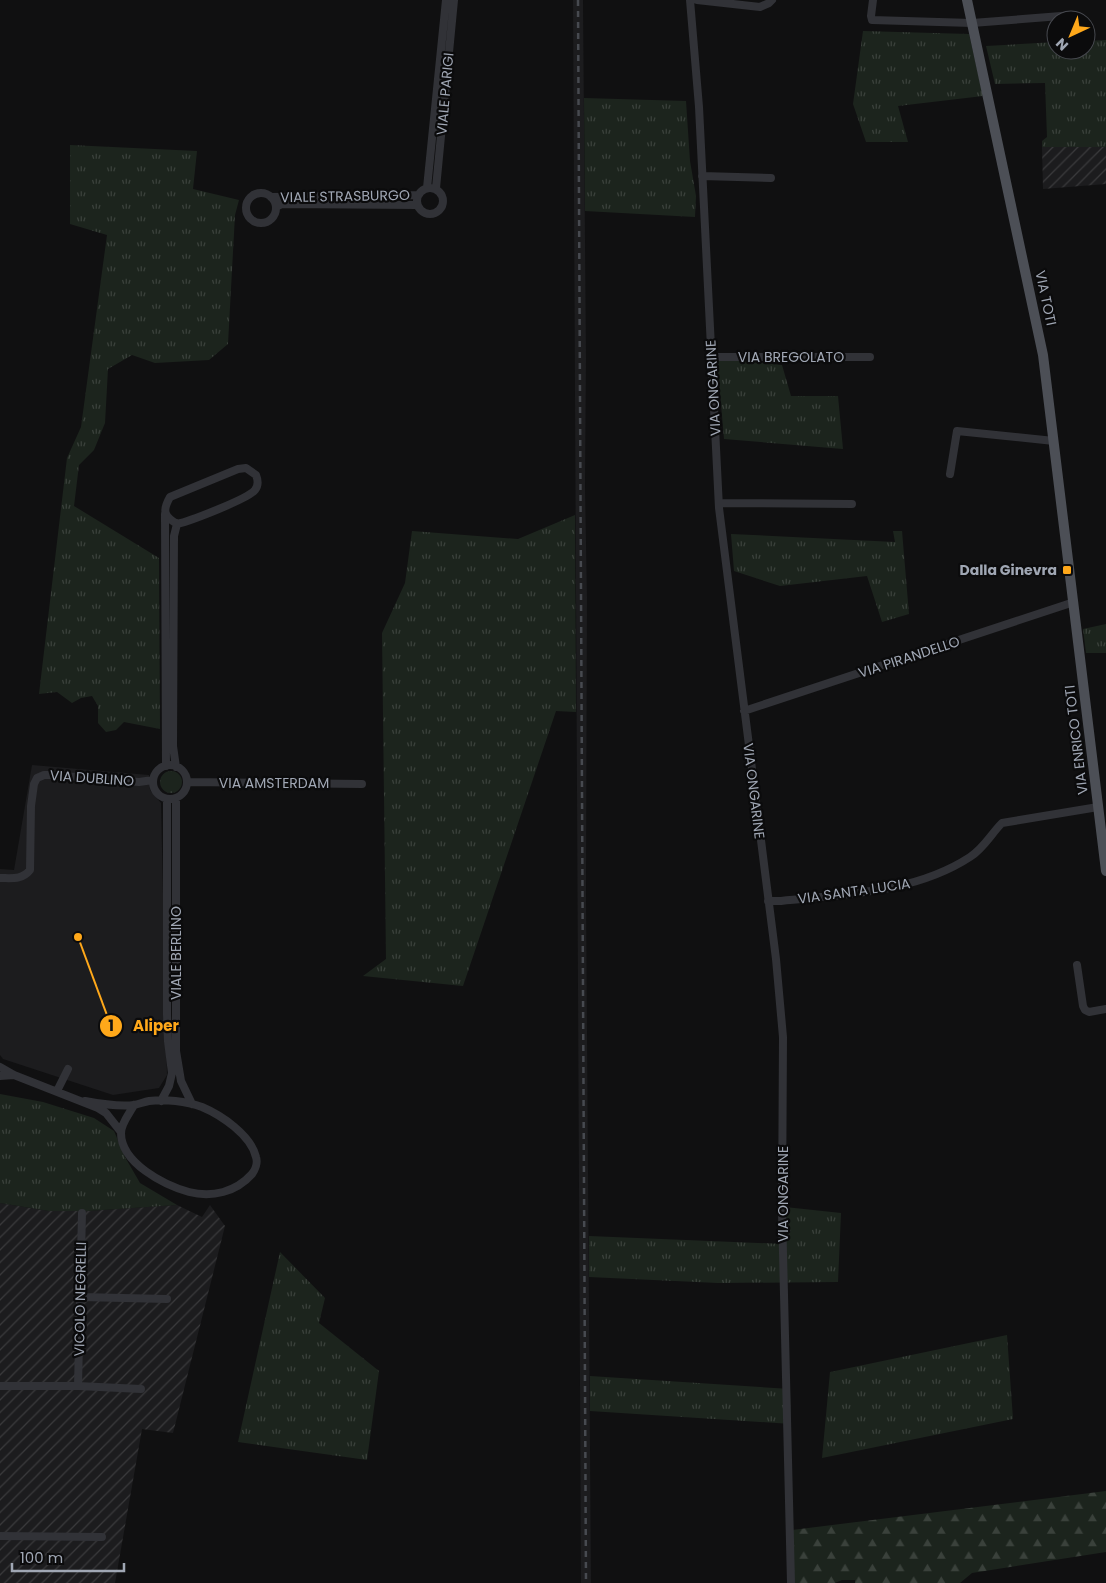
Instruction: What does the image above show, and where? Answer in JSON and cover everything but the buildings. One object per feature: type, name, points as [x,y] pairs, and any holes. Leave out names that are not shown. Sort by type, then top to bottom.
[{"type":"main road","name":"VIA TOTI","points":[[967,0],[1038,329],[1074,604]]},
{"type":"main road","name":"VIA ENRICO TOTI","points":[[1074,604],[1106,871]]},
{"type":"street","name":"VIALE PARIGI","points":[[427,188],[446,0]]},
{"type":"street","name":"VIALE PARIGI","points":[[417,205],[421,211],[434,214],[441,209],[444,201],[436,188],[454,0]]},
{"type":"street","name":"VIA ONGARINE","points":[[690,0],[702,176],[719,503],[776,959],[783,1038],[782,1222],[790,1583]]},
{"type":"street","points":[[697,0],[760,7],[769,4],[772,0]]},
{"type":"street","points":[[874,0],[872,20],[972,23],[1046,17]]},
{"type":"street","points":[[702,176],[771,178]]},
{"type":"street","points":[[417,205],[418,195],[427,188],[436,188]]},
{"type":"street","name":"VIALE STRASBURGO","points":[[417,205],[282,204],[276,208],[273,216],[267,222],[255,221],[248,216],[246,206],[250,197],[259,193],[271,197],[418,195]]},
{"type":"street","name":"VIALE STRASBURGO","points":[[271,197],[276,208]]},
{"type":"street","name":"VIA BREGOLATO","points":[[711,357],[870,357]]},
{"type":"street","points":[[950,474],[957,431],[1054,441]]},
{"type":"street","points":[[166,766],[164,510],[166,503],[175,495],[238,470],[246,468],[256,475],[257,487],[246,497],[177,524]]},
{"type":"street","points":[[719,503],[852,504]]},
{"type":"street","points":[[165,514],[177,524]]},
{"type":"street","points":[[176,767],[173,746],[174,536],[177,524]]},
{"type":"street","name":"VIA PIRANDELLO","points":[[744,711],[1074,604]]},
{"type":"street","points":[[166,766],[176,767],[184,773],[187,782],[184,792],[176,798],[166,799],[155,791],[153,780],[157,771],[166,766]]},
{"type":"street","name":"VIA DUBLINO","points":[[0,878],[20,878],[30,870],[31,806],[34,784],[37,778],[50,775],[139,782],[153,780]]},
{"type":"street","name":"VIA AMSTERDAM","points":[[187,782],[362,784]]},
{"type":"street","name":"VIALE BERLINO","points":[[176,798],[176,1051],[181,1081],[192,1104]]},
{"type":"street","name":"VIALE BERLINO","points":[[161,1100],[169,1086],[172,1073],[167,1014],[166,799]]},
{"type":"street","name":"VIA SANTA LUCIA","points":[[768,901],[867,892],[919,881],[932,877],[971,857],[1002,823],[1098,807]]},
{"type":"street","points":[[1077,965],[1085,1010],[1089,1012],[1106,1009]]},
{"type":"street","points":[[0,1067],[14,1075],[85,1101],[109,1105],[134,1105],[147,1101],[161,1100],[192,1104],[222,1118],[237,1129],[252,1146],[257,1159],[254,1171],[245,1182],[234,1189],[216,1194],[195,1193],[176,1188],[158,1179],[137,1164],[125,1148],[121,1132],[106,1114],[85,1101]]},
{"type":"street","points":[[57,1091],[68,1069]]},
{"type":"street","points":[[0,1076],[14,1075]]},
{"type":"street","points":[[121,1132],[134,1105]]},
{"type":"street","name":"VICOLO NEGRELLI","points":[[78,1386],[82,1213]]},
{"type":"street","points":[[80,1297],[167,1300]]},
{"type":"street","points":[[0,1386],[78,1386],[141,1389]]},
{"type":"street","points":[[0,1536],[102,1537]]},
{"type":"shaded area","points":[[573,0],[583,0],[587,597],[586,892],[591,1583],[581,1583]]},
{"type":"shaded area","points":[[1042,147],[1106,147],[1106,184],[1043,189]]},
{"type":"shaded area","points":[[32,765],[149,775],[150,790],[161,803],[167,1075],[159,1088],[113,1095],[3,1059],[0,1055],[0,869],[14,870]]},
{"type":"shaded area","points":[[0,1203],[49,1211],[88,1211],[177,1205],[202,1217],[210,1205],[225,1226],[173,1433],[142,1429],[115,1583],[0,1583]]},
{"type":"green space","points":[[863,31],[969,34],[983,96],[898,106],[908,142],[866,142],[853,104]]},
{"type":"green space","points":[[1096,40],[1106,40],[1106,147],[1042,147],[1042,141],[1047,137],[1045,83],[995,84],[986,46],[1046,43],[1046,60],[1096,60]]},
{"type":"green space","points":[[584,98],[686,101],[690,161],[696,196],[695,217],[585,211]]},
{"type":"green space","points":[[70,145],[197,151],[193,189],[239,200],[235,215],[228,344],[209,360],[155,363],[132,355],[108,369],[105,423],[94,450],[79,465],[74,506],[159,558],[160,729],[124,722],[116,730],[106,732],[98,723],[98,706],[92,696],[81,698],[72,703],[57,692],[39,694],[67,458],[81,427],[107,235],[70,224]]},
{"type":"green space","points":[[717,358],[782,365],[791,396],[838,396],[843,449],[724,439]]},
{"type":"green space","points":[[575,515],[576,712],[556,711],[463,986],[363,976],[386,959],[382,633],[405,583],[412,531],[518,539]]},
{"type":"green space","points":[[893,531],[902,531],[909,614],[882,622],[867,576],[780,586],[734,571],[731,534],[895,542]]},
{"type":"green space","points":[[1106,624],[1106,653],[1086,653],[1083,629]]},
{"type":"green space","points":[[171,771],[179,774],[182,782],[179,790],[171,793],[163,790],[160,782],[163,774]]},
{"type":"green space","points":[[0,1094],[43,1102],[94,1118],[114,1131],[125,1157],[140,1183],[177,1205],[88,1211],[49,1211],[0,1203]]},
{"type":"green space","points":[[785,1207],[841,1213],[838,1282],[718,1283],[589,1277],[589,1236],[784,1244]]},
{"type":"green space","points":[[280,1252],[325,1298],[319,1323],[379,1371],[367,1460],[238,1442]]},
{"type":"green space","points":[[1007,1335],[1013,1419],[822,1458],[830,1372]]},
{"type":"green space","points":[[590,1376],[790,1389],[791,1424],[590,1411]]},
{"type":"green space","points":[[1106,1491],[1106,1552],[972,1573],[960,1583],[855,1583],[855,1580],[842,1580],[835,1583],[792,1583],[792,1530]]},
{"type":"railway","points":[[578,0],[586,1583]]},
{"type":"place","name":"Dalla Ginevra","points":[[1067,570]]},
{"type":"place","name":"Aliper","points":[[78,937]]}]
